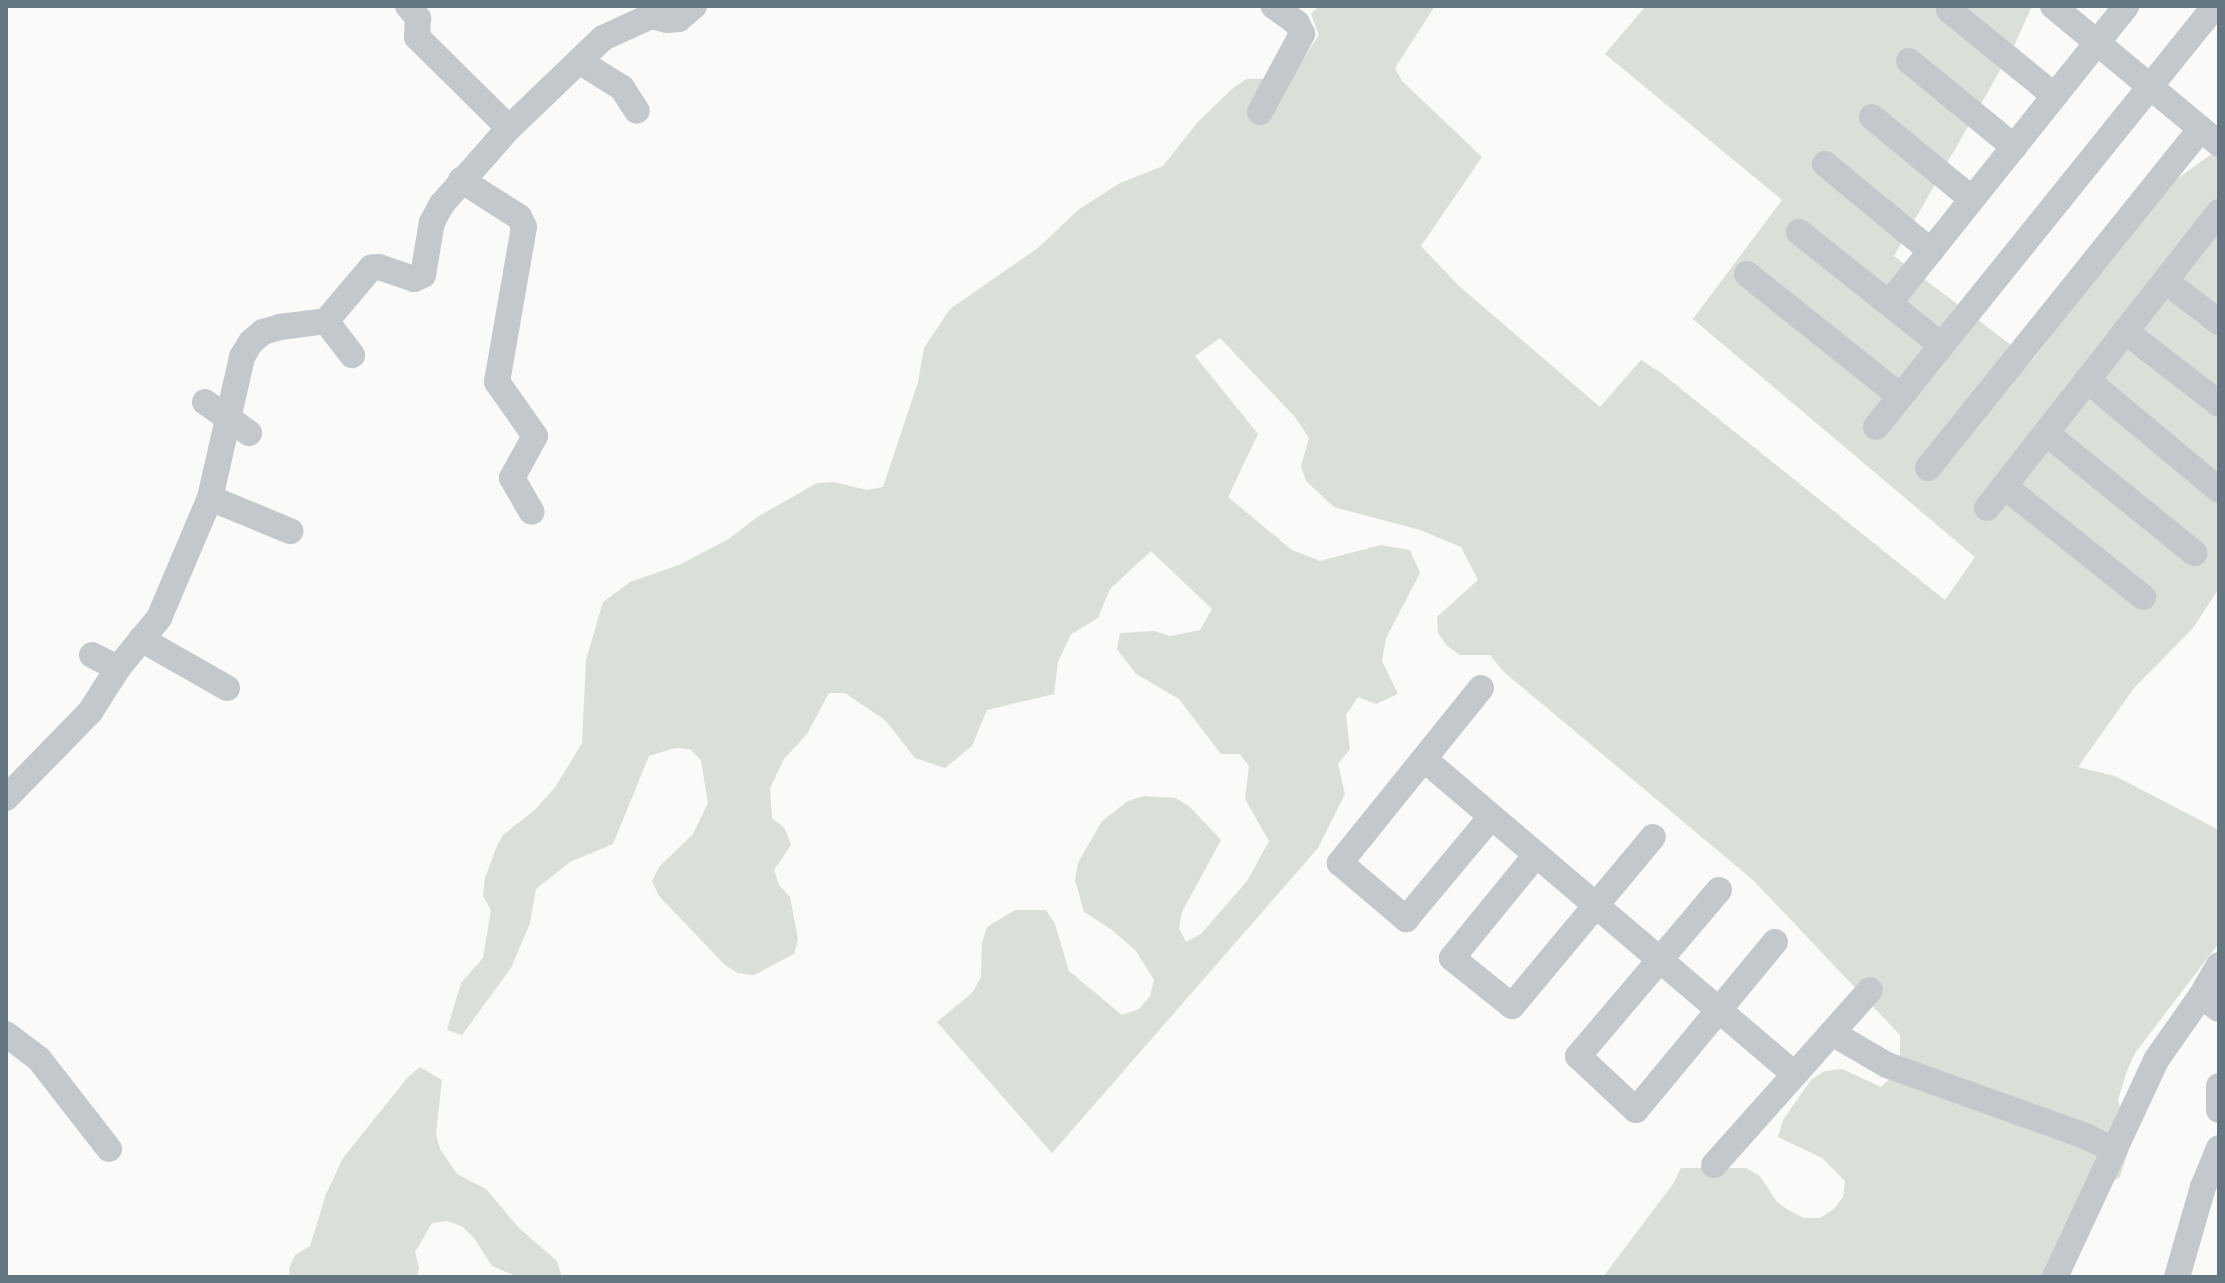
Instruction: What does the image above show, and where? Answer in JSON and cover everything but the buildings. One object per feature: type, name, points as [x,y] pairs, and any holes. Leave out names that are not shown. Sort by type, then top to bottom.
[{"type":"street","points":[[408,6],[418,18],[417,37],[509,128]]},
{"type":"street","points":[[6,798],[90,712],[118,668],[159,618],[238,427],[226,377],[251,342],[263,332],[326,321],[371,268],[379,267],[414,279],[423,275],[432,222],[461,180],[509,128],[603,38],[646,11],[667,20],[679,19],[694,6]]},
{"type":"street","points":[[1260,112],[1302,34],[1297,23],[1274,6]]},
{"type":"street","points":[[1928,468],[2210,136],[2053,6]]},
{"type":"street","points":[[1890,302],[2126,6]]},
{"type":"street","points":[[1876,427],[2215,6]]},
{"type":"street","points":[[1949,10],[2055,96]]},
{"type":"street","points":[[579,61],[622,88],[637,111]]},
{"type":"street","points":[[1909,61],[2014,147]]},
{"type":"street","points":[[1872,117],[1972,199]]},
{"type":"street","points":[[1825,164],[1931,251]]},
{"type":"street","points":[[461,180],[519,217],[524,227],[497,382],[535,436],[512,478],[532,512]]},
{"type":"street","points":[[1987,508],[2125,331],[2216,221]]},
{"type":"street","points":[[1799,232],[1941,345]]},
{"type":"street","points":[[1747,274],[1900,396]]},
{"type":"street","points":[[2165,281],[2219,322]]},
{"type":"street","points":[[326,321],[352,355]]},
{"type":"street","points":[[2125,331],[2219,404]]},
{"type":"street","points":[[2087,380],[2219,490]]},
{"type":"street","points":[[205,402],[238,427]]},
{"type":"street","points":[[2046,433],[2194,553]]},
{"type":"street","points":[[2004,486],[2143,597]]},
{"type":"street","points":[[210,498],[290,531]]},
{"type":"street","points":[[141,639],[227,688]]},
{"type":"street","points":[[92,655],[118,668]]},
{"type":"street","points":[[1481,688],[1340,863],[1406,919],[1491,817]]},
{"type":"street","points":[[1424,759],[1795,1075]]},
{"type":"street","points":[[1536,855],[1452,958],[1512,1006],[1653,837]]},
{"type":"street","points":[[1719,890],[1578,1056],[1636,1110],[1775,942]]},
{"type":"street","points":[[2055,1277],[2156,1060],[2210,1002],[2219,965]]},
{"type":"street","points":[[1714,1165],[1870,990]]},
{"type":"street","points":[[1832,1033],[1887,1065],[2085,1136],[2114,1150]]},
{"type":"street","points":[[6,1034],[39,1059],[109,1149]]},
{"type":"street","points":[[2219,1086],[2219,1110]]},
{"type":"street","points":[[2177,1277],[2203,1187],[2219,1148]]},
{"type":"shaded area","points":[[1319,6],[1435,6],[1395,68],[1402,81],[1482,157],[1421,246],[1459,286],[1600,407],[1641,360],[1660,372],[1945,600],[1975,557],[1693,319],[1782,200],[1605,54],[1646,6],[2032,6],[2014,46],[1894,256],[2032,361],[2145,210],[2170,184],[2210,155],[2219,155],[2219,588],[2193,628],[2134,688],[2078,767],[2115,776],[2219,830],[2219,943],[2135,1053],[2128,1068],[2118,1100],[2130,1145],[2120,1177],[2081,1198],[2064,1277],[1603,1277],[1673,1184],[1681,1168],[1746,1168],[1760,1176],[1777,1202],[1804,1218],[1820,1218],[1834,1209],[1843,1197],[1845,1181],[1822,1158],[1778,1137],[1783,1120],[1811,1080],[1825,1071],[1842,1069],[1881,1087],[1900,1069],[1900,1035],[1753,880],[1504,672],[1490,655],[1460,655],[1447,646],[1438,633],[1437,617],[1478,580],[1461,547],[1420,530],[1334,507],[1306,481],[1301,466],[1309,438],[1295,417],[1220,338],[1195,356],[1258,434],[1228,497],[1292,550],[1320,561],[1381,545],[1410,550],[1420,573],[1386,638],[1382,661],[1398,694],[1376,704],[1358,697],[1346,715],[1350,749],[1338,764],[1345,794],[1318,848],[1052,1153],[937,1022],[973,992],[981,977],[982,943],[987,927],[1015,910],[1046,910],[1055,924],[1069,971],[1122,1015],[1139,1009],[1150,996],[1154,980],[1136,951],[1111,929],[1084,912],[1075,880],[1078,863],[1102,821],[1128,801],[1144,796],[1175,798],[1189,806],[1221,840],[1182,912],[1179,928],[1186,942],[1201,934],[1247,881],[1269,841],[1245,799],[1249,766],[1240,754],[1221,754],[1179,699],[1136,674],[1117,649],[1120,633],[1154,631],[1170,636],[1200,630],[1212,609],[1151,551],[1110,589],[1098,618],[1071,634],[1058,662],[1054,694],[987,710],[972,746],[945,768],[915,758],[885,720],[845,693],[829,693],[807,734],[784,759],[770,788],[772,818],[785,829],[791,845],[774,870],[779,885],[790,897],[798,939],[794,954],[754,975],[738,973],[725,965],[659,896],[652,881],[659,867],[693,834],[708,803],[701,760],[690,749],[675,748],[649,756],[613,844],[570,862],[536,889],[530,923],[511,968],[462,1035],[447,1030],[461,983],[483,958],[491,910],[483,896],[485,878],[496,848],[503,835],[535,810],[556,786],[582,743],[586,660],[603,602],[630,582],[679,565],[727,540],[759,516],[817,483],[834,482],[867,490],[883,487],[918,382],[924,348],[950,309],[1038,248],[1078,210],[1120,183],[1163,166],[1197,123],[1233,88],[1247,79],[1290,78],[1319,35],[1311,14]]},
{"type":"shaded area","points":[[420,1067],[442,1080],[436,1134],[440,1149],[457,1174],[486,1189],[518,1227],[557,1261],[562,1277],[518,1277],[492,1266],[474,1238],[463,1227],[448,1221],[432,1223],[415,1252],[419,1268],[417,1277],[290,1277],[289,1269],[295,1255],[310,1246],[326,1194],[343,1158],[408,1077]]}]
